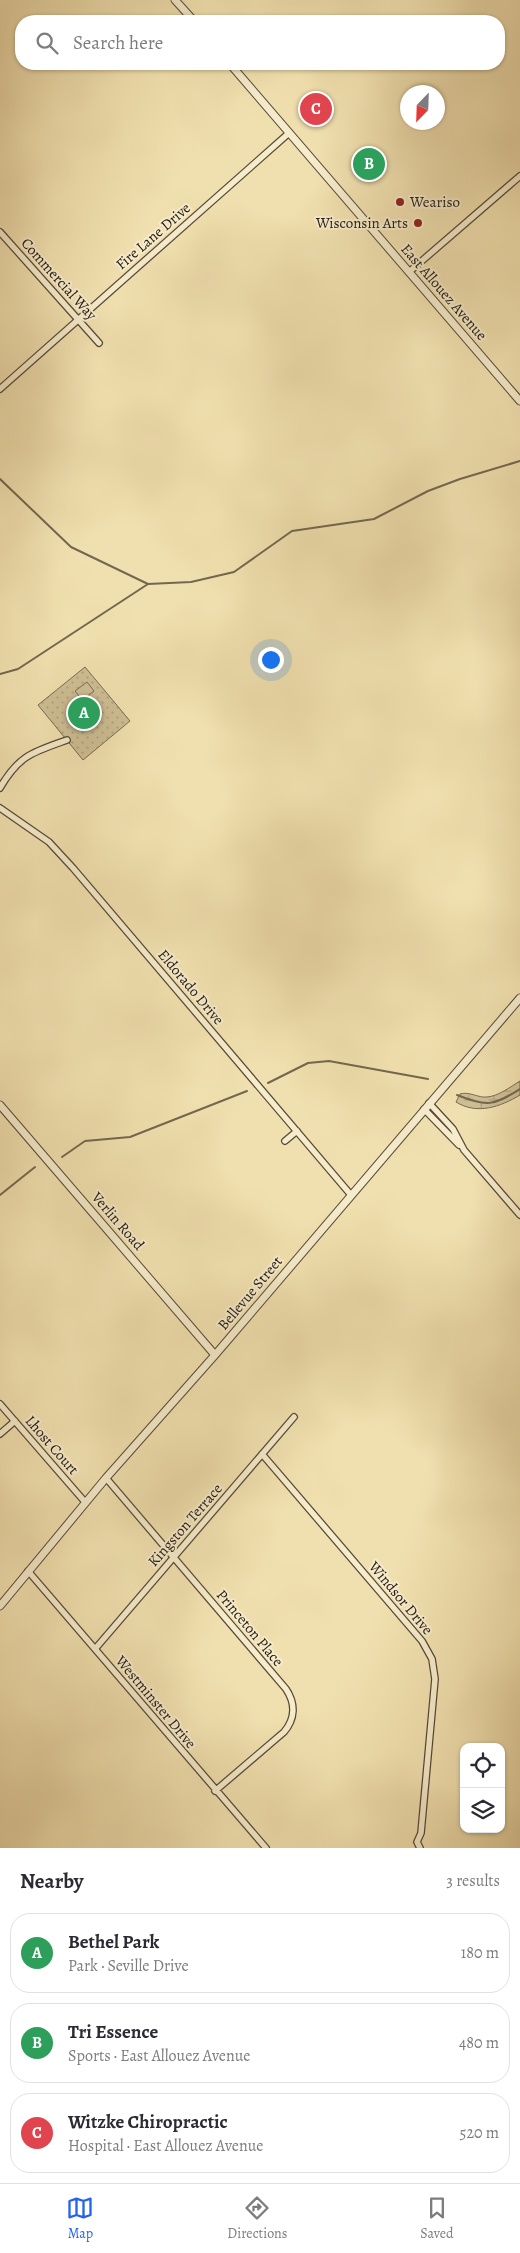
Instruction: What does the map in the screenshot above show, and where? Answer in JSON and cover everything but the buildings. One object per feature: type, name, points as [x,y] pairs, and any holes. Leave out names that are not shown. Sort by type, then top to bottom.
[{"type":"street","points":[[175,0],[189,15]]},
{"type":"street","name":"East Allouez Avenue","points":[[235,70],[520,401]]},
{"type":"street","name":"Fire Lane Drive","points":[[0,390],[33,358],[289,133]]},
{"type":"street","points":[[409,272],[520,176]]},
{"type":"street","name":"Commercial Way","points":[[0,232],[99,343]]},
{"type":"street","points":[[0,788],[10,771],[32,752],[67,740]]},
{"type":"street","name":"Eldorado Drive","points":[[0,808],[49,842],[351,1195]]},
{"type":"street","name":"Bellevue Street","points":[[0,1606],[85,1502],[215,1355],[520,998]]},
{"type":"street","name":"Verlin Road","points":[[0,1105],[215,1355]]},
{"type":"street","points":[[427,1106],[453,1129],[464,1150],[520,1214]]},
{"type":"street","points":[[284,1141],[297,1131]]},
{"type":"street","name":"Lhost Court","points":[[0,1404],[85,1502]]},
{"type":"street","name":"Kingston Terrace","points":[[94,1649],[294,1417]]},
{"type":"street","points":[[0,1434],[15,1422]]},
{"type":"street","name":"Windsor Drive","points":[[262,1454],[422,1641],[432,1659],[435,1679],[420,1832],[417,1842],[420,1848]]},
{"type":"street","name":"Princeton Place","points":[[106,1478],[286,1689],[292,1702],[291,1721],[284,1732],[215,1791]]},
{"type":"street","name":"Westminster Drive","points":[[28,1571],[215,1791],[266,1848]]},
{"type":"green space","points":[[85,667],[130,721],[83,760],[38,705]]},
{"type":"green space","points":[[87,682],[94,691],[82,700],[75,691]]},
{"type":"green space","points":[[520,1081],[520,1095],[496,1106],[480,1109],[464,1106],[456,1102],[460,1094],[467,1093],[484,1097],[496,1095]]},
{"type":"waterway","points":[[0,479],[71,547],[148,584],[191,582],[234,572],[292,531],[374,519],[428,491],[520,461]]},
{"type":"waterway","points":[[0,674],[18,669],[148,584]]},
{"type":"waterway","points":[[268,1083],[308,1063],[329,1061],[428,1079]]},
{"type":"waterway","points":[[457,1095],[476,1102],[490,1103],[503,1099],[520,1089]]},
{"type":"waterway","points":[[62,1157],[85,1141],[130,1137],[247,1091]]},
{"type":"waterway","points":[[0,1195],[35,1167]]},
{"type":"place","name":"Witzke Chiropractic","points":[[316,109]]},
{"type":"place","name":"Tri Essence","points":[[369,164]]},
{"type":"place","name":"Weariso","points":[[400,202]]},
{"type":"place","name":"Wisconsin Arts","points":[[418,223]]},
{"type":"place","name":"Bethel Park","points":[[84,713]]}]
